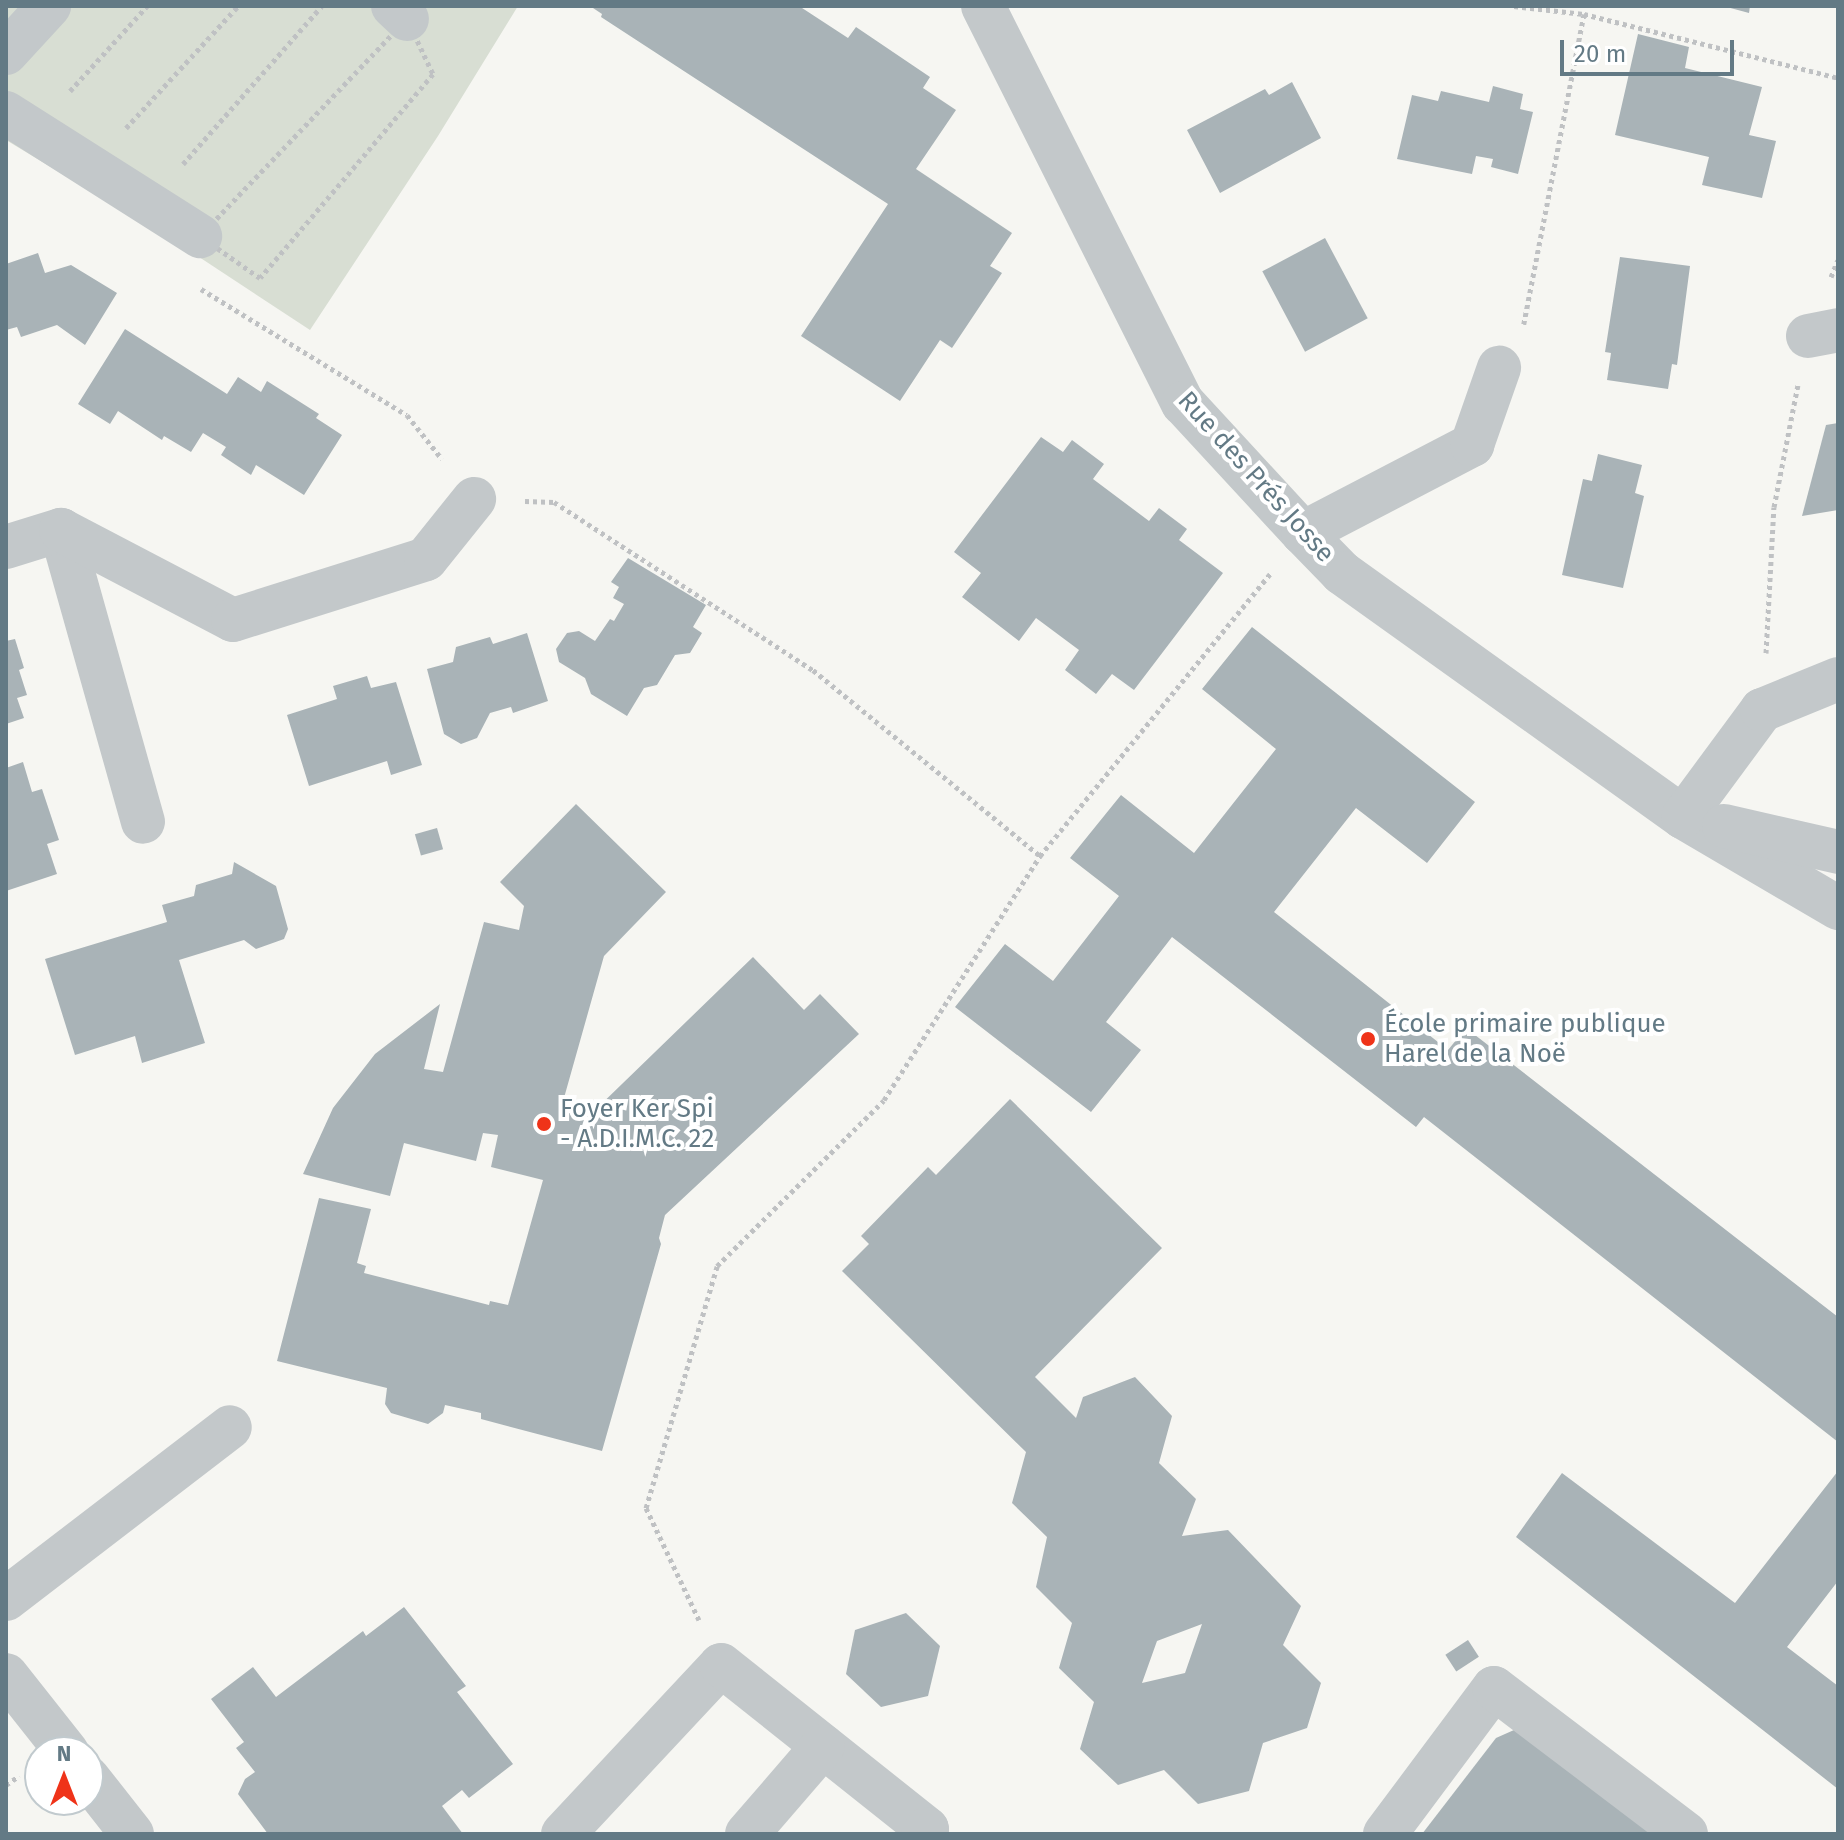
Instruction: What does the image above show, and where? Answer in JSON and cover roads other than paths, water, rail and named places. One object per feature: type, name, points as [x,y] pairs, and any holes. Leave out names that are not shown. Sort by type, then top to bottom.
[{"type":"street","points":[[6,53],[49,6]]},
{"type":"street","name":"Rue des Prés Josse","points":[[983,6],[1183,403],[1303,533],[1342,573],[1683,817],[1838,908]]},
{"type":"street","points":[[20,122],[200,236]]},
{"type":"street","points":[[1303,533],[1472,445],[1499,368]]},
{"type":"street","points":[[6,547],[61,530],[233,620],[426,559],[474,499]]},
{"type":"street","points":[[61,530],[143,822]]},
{"type":"street","points":[[1683,817],[1762,710],[1838,679]]},
{"type":"street","name":"Rue des Prés Josse","points":[[1683,817],[1838,852]]},
{"type":"street","points":[[6,1599],[230,1427]]},
{"type":"street","points":[[563,1834],[721,1665],[925,1832]]},
{"type":"street","points":[[6,1675],[54,1736]]},
{"type":"street","points":[[1385,1834],[1494,1688],[1686,1834]]},
{"type":"street","points":[[747,1834],[823,1746]]},
{"type":"street","points":[[104,1798],[132,1834]]},
{"type":"place","name":"École primaire publique Harel de la Noë","points":[[1368,1039]]},
{"type":"place","name":"Foyer Ker Spi - A.D.I.M.C. 22","points":[[544,1124]]}]
